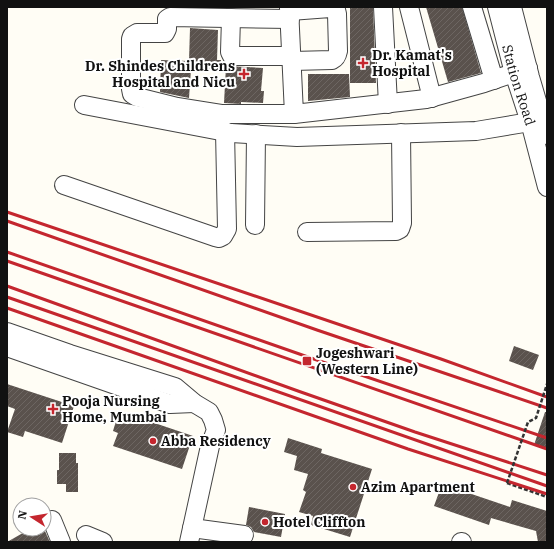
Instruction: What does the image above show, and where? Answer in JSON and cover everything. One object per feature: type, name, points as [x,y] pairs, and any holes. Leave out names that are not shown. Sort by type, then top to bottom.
[{"type":"street","points":[[383,7],[388,104]]},
{"type":"street","points":[[409,7],[429,99]]},
{"type":"street","points":[[472,7],[494,80]]},
{"type":"street","name":"Station Road","points":[[497,7],[521,70],[536,119],[547,187]]},
{"type":"street","name":"Station Road","points":[[512,7],[521,70]]},
{"type":"street","points":[[231,18],[230,52],[232,56],[332,60],[336,57],[338,51],[337,14],[336,10],[330,8],[231,18],[170,17],[167,19],[167,29],[165,32],[134,34],[132,36],[132,94],[136,97],[221,114],[294,114],[429,99],[494,80],[521,70]]},
{"type":"street","points":[[290,12],[294,114]]},
{"type":"street","points":[[84,105],[225,132],[297,136],[476,131],[536,119]]},
{"type":"street","name":"Station Road","points":[[536,119],[547,135]]},
{"type":"street","points":[[64,185],[219,238],[223,236],[227,229],[225,132]]},
{"type":"street","points":[[255,225],[256,134]]},
{"type":"street","points":[[307,232],[396,231],[400,229],[402,223],[401,134]]},
{"type":"street","points":[[11,341],[100,372],[175,387],[194,403],[209,412],[216,430],[210,446],[191,535],[244,535]]},
{"type":"street","points":[[52,520],[61,542]]},
{"type":"street","points":[[86,535],[103,542]]},
{"type":"path","points":[[547,384],[536,418],[528,422],[507,484],[547,497]]},
{"type":"building","points":[[350,7],[373,7],[376,83],[350,83]]},
{"type":"building","points":[[426,7],[462,7],[481,73],[448,82]]},
{"type":"building","points":[[190,28],[218,30],[217,60],[221,60],[220,70],[191,69],[189,98],[160,92],[161,60],[189,61]]},
{"type":"building","points":[[226,66],[263,68],[261,91],[264,91],[263,103],[224,103]]},
{"type":"building","points":[[308,74],[349,74],[350,97],[308,101]]},
{"type":"building","points":[[514,346],[539,355],[533,370],[509,361]]},
{"type":"building","points":[[7,384],[74,406],[62,443],[25,431],[23,437],[7,432],[15,409],[7,406]]},
{"type":"building","name":"Abba Residency","points":[[119,411],[193,436],[182,469],[113,446],[118,433],[113,431]]},
{"type":"building","points":[[545,412],[547,412],[547,449],[534,445]]},
{"type":"building","name":"Azim Apartment","points":[[288,438],[322,449],[321,453],[372,469],[350,537],[311,525],[313,516],[299,512],[306,492],[303,490],[308,474],[294,470],[297,456],[284,452]]},
{"type":"building","points":[[59,453],[76,453],[76,463],[78,463],[78,492],[66,492],[66,484],[57,484]]},
{"type":"building","points":[[442,484],[510,507],[512,500],[547,511],[547,542],[538,542],[536,531],[491,518],[489,525],[434,506]]},
{"type":"building","name":"Hotel Cliffton","points":[[249,507],[285,514],[281,537],[254,532],[251,527],[246,525]]},
{"type":"building","points":[[16,537],[48,537],[50,542],[7,542]]},
{"type":"railway","points":[[7,212],[441,359],[547,397]]},
{"type":"railway","points":[[7,221],[317,330],[547,408]]},
{"type":"railway","points":[[7,252],[308,357],[547,438]]},
{"type":"railway","points":[[7,261],[547,449]]},
{"type":"railway","points":[[7,286],[415,432],[547,475]]},
{"type":"railway","points":[[7,297],[547,486]]},
{"type":"railway","points":[[7,308],[408,449],[547,494]]},
{"type":"place","name":"Dr. Kamat's Hospital","points":[[363,63]]},
{"type":"place","name":"Dr. Shindes Childrens Hospital and Nicu","points":[[244,74]]},
{"type":"place","name":"Jogeshwari (Western Line)","points":[[307,361]]},
{"type":"place","name":"Pooja Nursing Home, Mumbai","points":[[53,409]]},
{"type":"place","name":"Abba Residency","points":[[153,441]]},
{"type":"place","name":"Azim Apartment","points":[[353,487]]},
{"type":"place","name":"Hotel Cliffton","points":[[265,522]]}]
